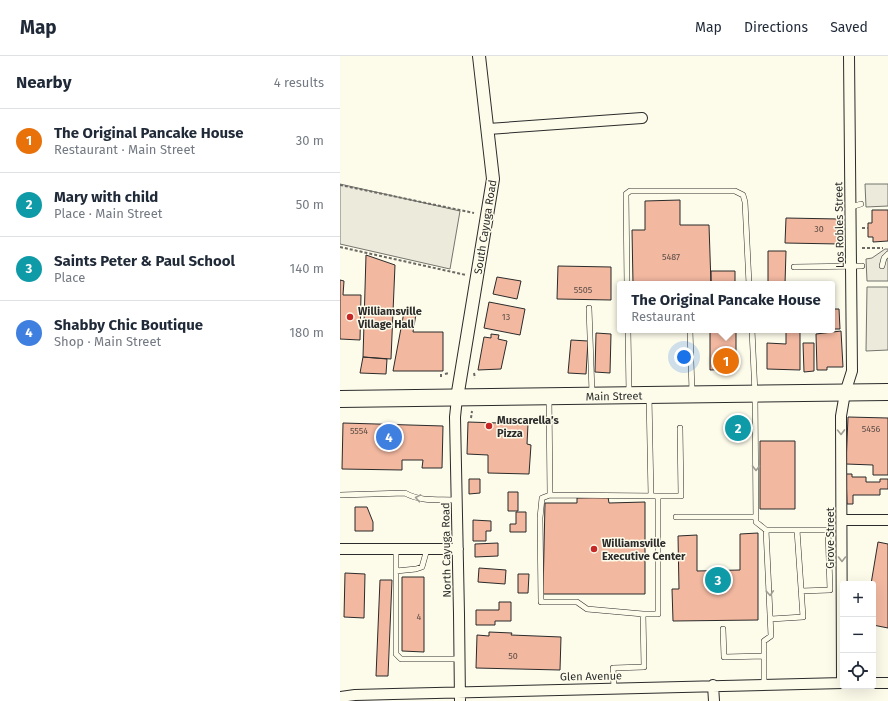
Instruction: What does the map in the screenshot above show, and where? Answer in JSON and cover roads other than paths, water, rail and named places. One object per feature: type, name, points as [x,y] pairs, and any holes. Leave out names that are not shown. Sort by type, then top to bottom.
[{"type":"main road","name":"Main Street","points":[[340,399],[888,392]]},
{"type":"street","name":"South Cayuga Road","points":[[457,398],[493,179],[479,56]]},
{"type":"street","name":"Los Robles Street","points":[[845,393],[852,371],[857,266],[851,207],[849,56]]},
{"type":"street","points":[[488,129],[642,118]]},
{"type":"street","name":"Grove Street","points":[[843,653],[841,416],[845,393]]},
{"type":"street","name":"North Cayuga Road","points":[[457,398],[455,417],[460,659],[459,697]]},
{"type":"street","points":[[842,520],[888,520]]},
{"type":"street","points":[[340,549],[458,549]]},
{"type":"street","name":"Glen Avenue","points":[[340,698],[363,694],[459,697],[614,688],[840,683]]},
{"type":"street","points":[[876,683],[888,683]]},
{"type":"street","points":[[714,685],[714,701]]},
{"type":"lane","points":[[627,281],[626,194],[630,190],[735,191],[743,195],[745,202],[749,281]]},
{"type":"lane","points":[[851,207],[861,204]]},
{"type":"lane","points":[[882,266],[884,258],[888,254]]},
{"type":"lane","points":[[794,267],[857,266]]},
{"type":"lane","points":[[589,308],[592,396]]},
{"type":"lane","points":[[628,333],[630,395]]},
{"type":"lane","points":[[690,333],[692,395]]},
{"type":"lane","points":[[752,333],[755,394],[756,522],[766,530],[828,530],[830,590],[801,591]]},
{"type":"lane","points":[[649,395],[651,496]]},
{"type":"lane","points":[[549,396],[550,495]]},
{"type":"lane","points":[[658,496],[658,614],[643,614],[587,608],[577,602],[541,602],[540,518],[542,498],[550,495],[680,496],[680,428]]},
{"type":"lane","points":[[340,495],[404,493],[413,498],[457,500]]},
{"type":"lane","points":[[676,517],[756,518]]},
{"type":"lane","points":[[764,685],[764,641],[771,636],[766,530]]},
{"type":"lane","points":[[771,619],[803,617],[797,530]]},
{"type":"lane","points":[[396,549],[396,654],[401,659],[460,659]]},
{"type":"lane","points":[[396,572],[422,567],[427,549]]},
{"type":"lane","points":[[614,688],[613,668],[644,667],[643,614]]},
{"type":"lane","points":[[723,629],[724,657],[764,656]]},
{"type":"place","name":"Williamsville Village Hall","points":[[350,317]]},
{"type":"place","name":"The Original Pancake House","points":[[726,361]]},
{"type":"place","name":"Muscarella’s Pizza","points":[[489,426]]},
{"type":"place","name":"Mary with child","points":[[738,428]]},
{"type":"place","name":"Shabby Chic Boutique","points":[[389,437]]},
{"type":"place","name":"Williamsville Executive Center","points":[[594,549]]},
{"type":"place","name":"Saints Peter & Paul School","points":[[718,580]]}]
